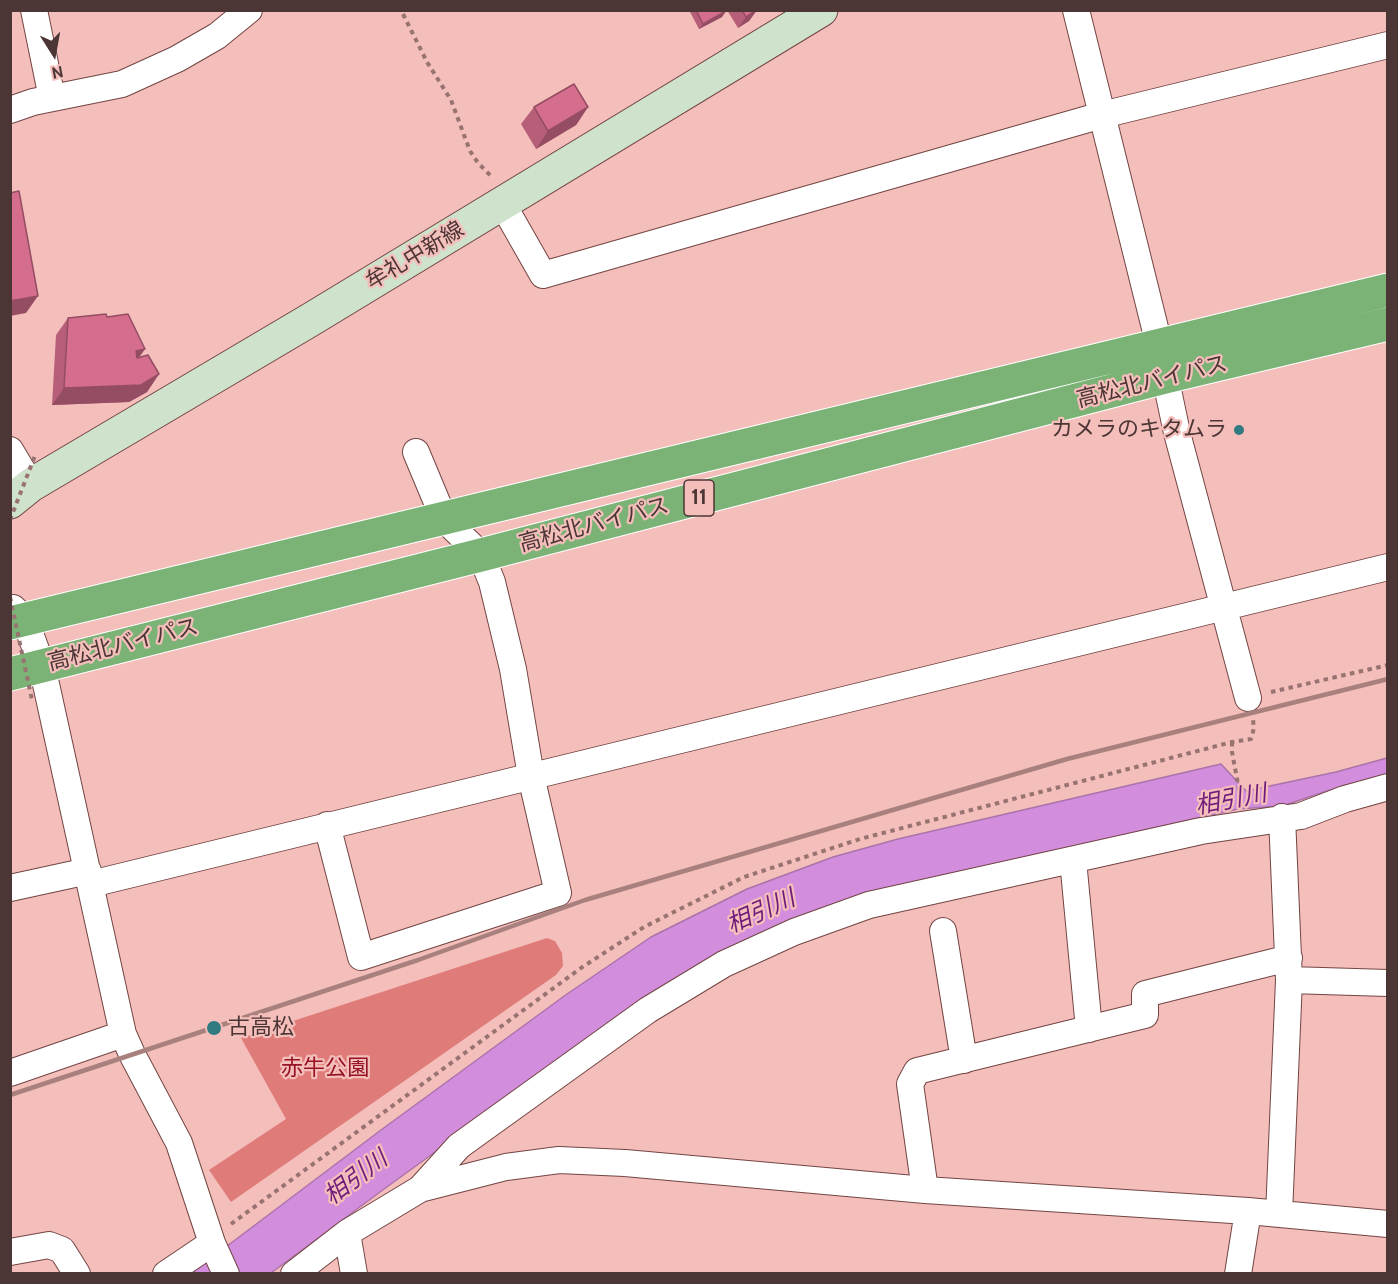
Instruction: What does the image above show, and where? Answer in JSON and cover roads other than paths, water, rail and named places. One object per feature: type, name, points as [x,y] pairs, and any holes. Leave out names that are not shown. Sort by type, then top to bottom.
[{"type":"highway","name":"高松北バイパス","points":[[14,611],[444,519],[1388,290]]},
{"type":"highway","name":"高松北バイパス","points":[[10,674],[481,555],[1165,377],[1388,324]]},
{"type":"main road","name":"牟礼中新線","points":[[20,493],[501,194],[821,10]]},
{"type":"street","points":[[33,10],[52,98]]},
{"type":"street","points":[[10,110],[33,102],[122,84],[177,59],[217,36],[249,10]]},
{"type":"street","points":[[1076,10],[1158,345],[1177,433],[1248,698]]},
{"type":"street","points":[[501,194],[543,276],[1102,115],[1388,45]]},
{"type":"street","points":[[10,450],[20,493]]},
{"type":"street","points":[[327,825],[361,957],[558,893],[531,776],[513,669],[492,582],[481,555],[444,519],[416,452]]},
{"type":"street","points":[[10,888],[90,878],[327,825],[1388,567]]},
{"type":"street","points":[[14,611],[42,666],[123,1034],[179,1143],[218,1256],[166,1274]]},
{"type":"street","points":[[294,1274],[347,1233],[420,1188],[459,1146],[648,1010],[724,964],[794,932],[869,906],[1201,831],[1282,817],[1301,816],[1345,799],[1388,788]]},
{"type":"street","points":[[1279,1214],[1289,969],[1282,817]]},
{"type":"street","points":[[1073,860],[1089,1029]]},
{"type":"street","points":[[943,931],[964,1060]]},
{"type":"street","points":[[925,1190],[909,1084],[917,1071],[1145,1015],[1145,994],[1289,969],[1388,983]]},
{"type":"street","points":[[10,1072],[123,1034]]},
{"type":"street","points":[[420,1188],[506,1167],[559,1160],[637,1164],[925,1190],[1248,1211],[1388,1224]]},
{"type":"street","points":[[1238,1274],[1248,1211]]},
{"type":"street","points":[[347,1233],[354,1274]]},
{"type":"street","points":[[10,1252],[49,1245],[62,1250],[77,1274]]},
{"type":"water","name":"相引川","points":[[1387,758],[1387,775],[1342,786],[1282,806],[1238,809],[867,897],[523,1088],[271,1273],[190,1274],[567,994],[651,937],[747,889],[833,857],[898,839],[1221,764],[1246,791],[1336,772]]},
{"type":"railway","points":[[10,1095],[418,960],[585,900],[1067,759],[1388,679]]},
{"type":"place","name":"カメラのキタムラ","points":[[1239,430]]},
{"type":"place","name":"古高松","points":[[214,1028]]},
{"type":"park label","name":"赤牛公園","points":[[325,1069]]}]
